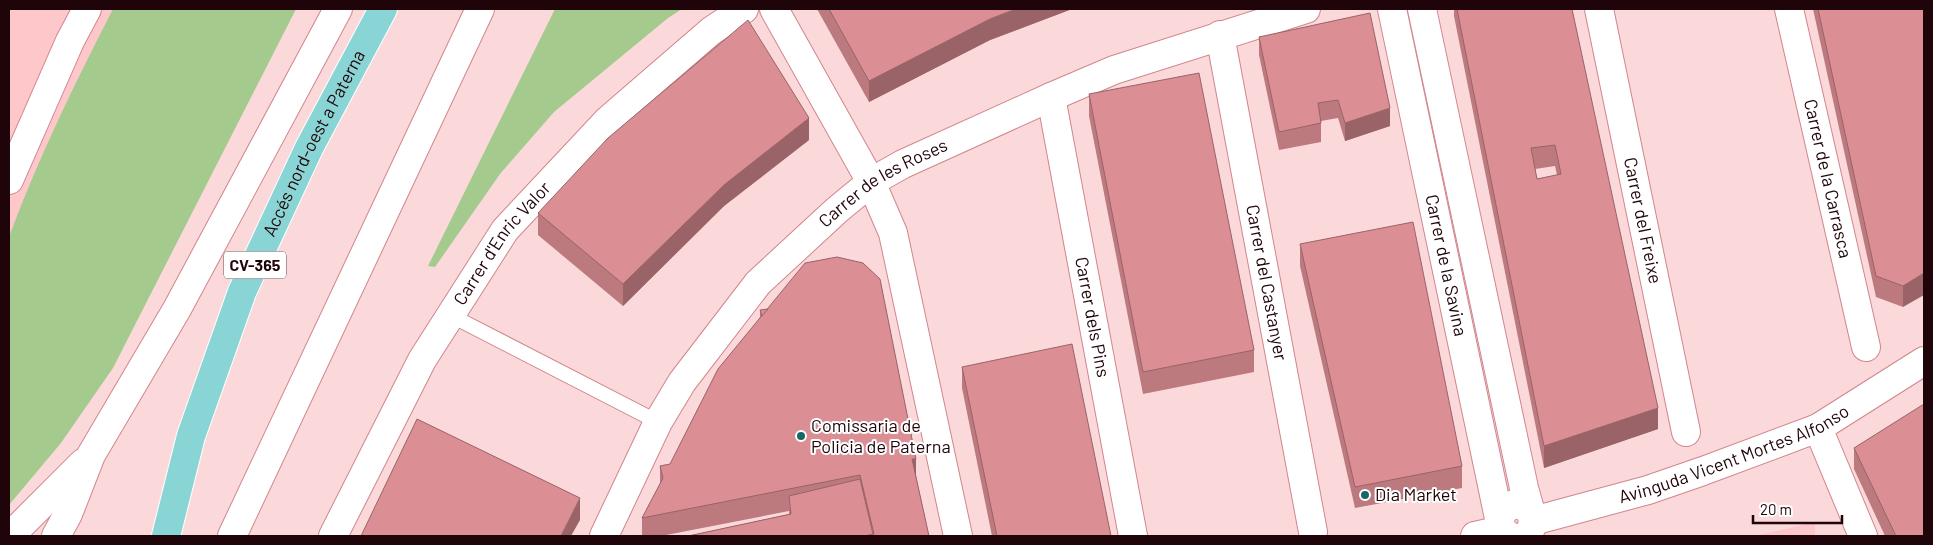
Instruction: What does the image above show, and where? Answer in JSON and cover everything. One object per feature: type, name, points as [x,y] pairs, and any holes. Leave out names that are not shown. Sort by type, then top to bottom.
[{"type":"main road","name":"Accés nord-oest a Paterna","points":[[166,536],[191,436],[242,292],[310,148],[382,9]]},
{"type":"street","points":[[9,180],[70,41],[87,9]]},
{"type":"street","points":[[56,536],[68,514],[91,455],[177,308],[338,9]]},
{"type":"street","points":[[232,536],[480,9]]},
{"type":"street","name":"Carrer d'Enric Valor","points":[[333,536],[422,360],[505,230],[608,120],[711,32],[744,9]]},
{"type":"street","points":[[774,9],[871,182],[894,232],[958,536]]},
{"type":"street","name":"Carrer de les Roses","points":[[604,536],[658,422],[682,382],[758,283],[837,210],[871,182],[903,164],[1051,96],[1114,70],[1306,9]]},
{"type":"street","name":"Carrer de la Savina","points":[[1392,9],[1516,527]]},
{"type":"street","name":"Carrer de la Savina","points":[[1422,9],[1522,478],[1516,527]]},
{"type":"street","name":"Carrer del Freixe","points":[[1599,9],[1686,432]]},
{"type":"street","name":"Carrer de la Carrasca","points":[[1789,9],[1866,347]]},
{"type":"street","name":"Carrer del Castanyer","points":[[1220,35],[1313,532]]},
{"type":"street","name":"Carrer dels Pins","points":[[1051,96],[1133,536]]},
{"type":"street","name":"Avinguda Vicent Mortes Alfonso","points":[[1475,536],[1516,527],[1648,490],[1818,428],[1924,361]]},
{"type":"street","points":[[1818,428],[1863,536]]},
{"type":"street","points":[[10,536],[91,455]]},
{"type":"lane","points":[[450,315],[658,422]]},
{"type":"shaded area","points":[[9,9],[157,9],[9,365]]},
{"type":"shaded area","points":[[1815,522],[1815,536],[1754,536]]},
{"type":"green space","points":[[113,9],[296,9],[113,368],[61,443],[9,505],[9,237],[32,178],[58,121]]},
{"type":"green space","points":[[555,9],[682,9],[668,18],[554,112],[500,174],[435,267],[428,266]]},
{"type":"building","points":[[829,9],[1016,9],[990,19],[869,81]]},
{"type":"building","points":[[1457,9],[1572,9],[1658,408],[1544,446]],"holes":[[[1555,145],[1561,174],[1537,179],[1531,148]]]},
{"type":"building","points":[[1818,9],[1924,9],[1924,273],[1903,286],[1876,276]]},
{"type":"building","points":[[1370,13],[1390,108],[1345,123],[1338,100],[1318,103],[1321,123],[1279,132],[1259,37]]},
{"type":"building","points":[[748,20],[809,118],[724,185],[623,284],[538,213],[608,138]]},
{"type":"building","points":[[1199,73],[1254,350],[1143,372],[1089,94]]},
{"type":"building","points":[[1413,222],[1462,466],[1355,487],[1300,244]]},
{"type":"building","name":"Comissaria de Policia de Paterna","points":[[837,257],[863,263],[880,279],[916,459],[912,459],[929,536],[865,536],[874,534],[860,475],[642,518],[663,478],[660,466],[670,464],[718,369],[805,263]]},
{"type":"building","points":[[768,309],[762,316],[760,310]]},
{"type":"building","points":[[1072,344],[1111,536],[997,536],[962,367]]},
{"type":"building","points":[[1924,404],[1924,536],[1896,536],[1854,448]]},
{"type":"building","points":[[417,419],[580,498],[561,536],[361,536]]},
{"type":"building","points":[[860,479],[873,534],[865,536],[688,536],[791,514],[789,496]]},
{"type":"place","name":"Comissaria de Policia de Paterna","points":[[801,436]]},
{"type":"place","name":"Dia Market","points":[[1365,495]]}]
